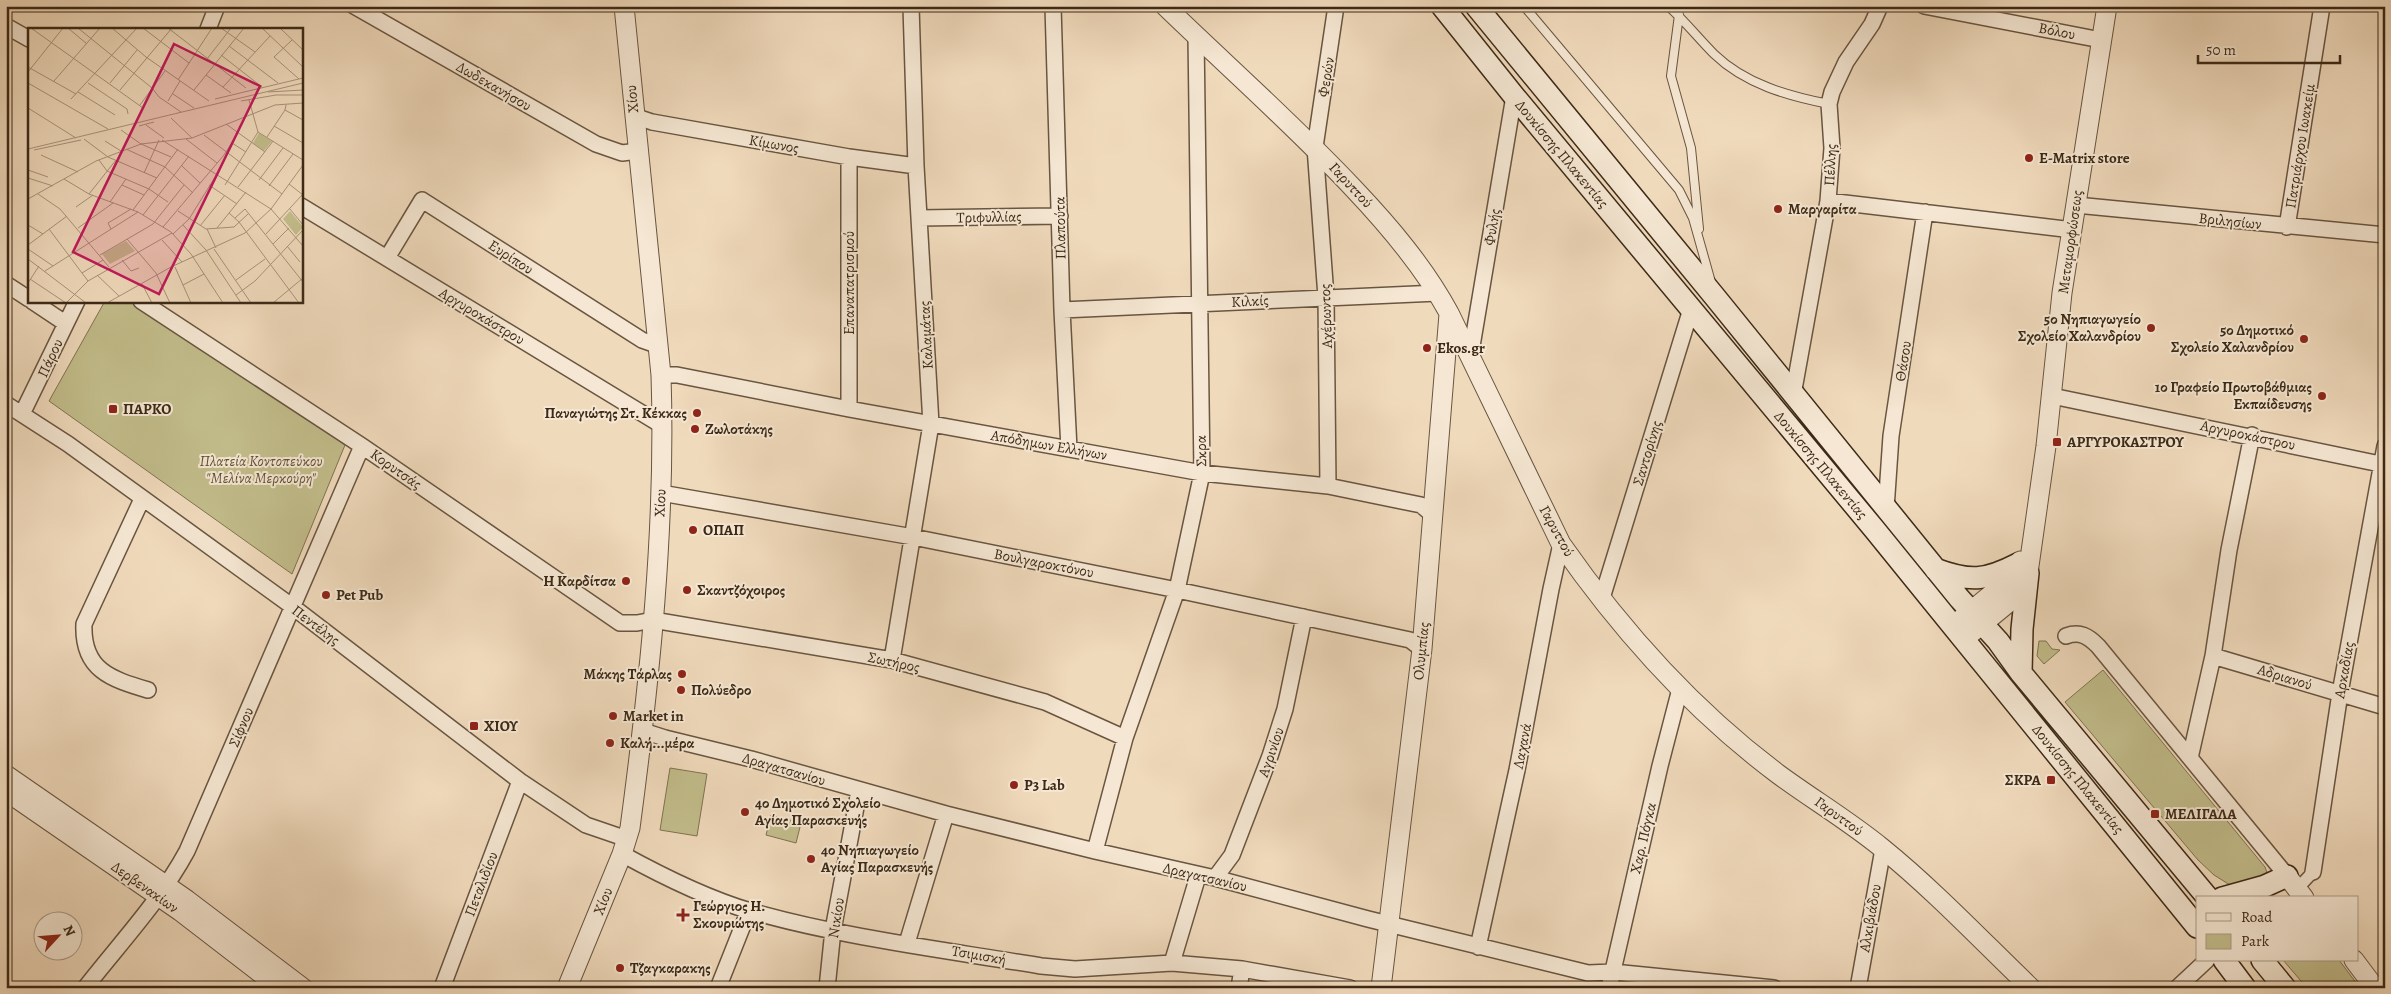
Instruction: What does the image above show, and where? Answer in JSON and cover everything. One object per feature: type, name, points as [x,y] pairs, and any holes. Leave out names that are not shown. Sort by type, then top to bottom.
[{"type":"main road","name":"Δουκίσσης Πλακεντίας","points":[[1442,6],[1514,96],[1958,632],[2196,926]]},
{"type":"main road","name":"Δουκίσσης Πλακεντίας","points":[[1476,6],[1715,296],[1935,569],[2206,896]]},
{"type":"main road","points":[[1935,569],[1967,579],[2023,569],[2021,673]]},
{"type":"main road","points":[[2229,896],[2265,886],[2296,888]]},
{"type":"main road","points":[[2226,962],[2245,988]]},
{"type":"main road","points":[[2264,962],[2285,988]]},
{"type":"street","points":[[208,28],[217,6]]},
{"type":"street","name":"Δωδεκανήσου","points":[[354,6],[596,144],[622,153],[638,151]]},
{"type":"street","name":"Χίου","points":[[567,988],[624,847],[643,731],[653,620],[661,493],[663,426],[659,346],[624,6]]},
{"type":"street","name":"Καλαμάτας","points":[[892,660],[931,424],[916,166],[912,6]]},
{"type":"street","name":"Πλαπούτα","points":[[1053,6],[1062,310],[1069,449]]},
{"type":"street","name":"Γαρυττού","points":[[1165,6],[1315,147],[1398,237],[1438,293],[1449,313],[1561,544],[1602,598],[1680,689],[1778,774],[1842,817],[1883,848],[2031,988]]},
{"type":"street","name":"Φερών","points":[[1315,147],[1336,6]]},
{"type":"street","name":"Πέλλης","points":[[1793,395],[1828,201],[1832,148],[1829,104],[1832,92],[1846,62],[1872,24],[1880,6]]},
{"type":"street","name":"Βόλου","points":[[1924,6],[2101,40]]},
{"type":"street","name":"Μεταμορφώσεως","points":[[1958,632],[1977,618],[2004,583],[2023,569],[2032,538],[2052,396],[2062,293],[2107,6]]},
{"type":"street","name":"Πατριάρχου Ιωακείμ","points":[[2287,227],[2322,6]]},
{"type":"street","points":[[6,26],[28,39]]},
{"type":"street","name":"Σκρα","points":[[1095,852],[1125,738],[1177,590],[1202,473],[1198,303],[1196,36]]},
{"type":"street","name":"Φυλής","points":[[1470,358],[1514,96]]},
{"type":"street","name":"Κίμωνος","points":[[634,116],[652,122],[849,157],[916,166]]},
{"type":"street","name":"Αχέρωντος","points":[[1315,147],[1326,297],[1328,486]]},
{"type":"street","name":"Επαναπατρισμού","points":[[849,157],[850,409]]},
{"type":"street","name":"Ευρίπου","points":[[386,258],[422,200],[642,340],[659,346]]},
{"type":"street","points":[[1828,201],[2073,230]]},
{"type":"street","name":"Βριλησίων","points":[[2076,205],[2287,227],[2385,235]]},
{"type":"street","name":"Αργυροκάστρου","points":[[302,207],[663,426]]},
{"type":"street","name":"Θάσου","points":[[1886,509],[1891,436],[1925,212]]},
{"type":"street","name":"Τριφυλλίας","points":[[919,218],[1060,216]]},
{"type":"street","points":[[6,284],[28,298]]},
{"type":"street","name":"Κιλκίς","points":[[1062,310],[1438,293]]},
{"type":"street","points":[[34,302],[66,323]]},
{"type":"street","name":"Πάρου","points":[[22,414],[76,302]]},
{"type":"street","name":"Κορυτσάς","points":[[143,302],[362,446],[620,623],[637,623],[653,620]]},
{"type":"street","name":"Σαντορίνης","points":[[1602,598],[1691,309]]},
{"type":"street","name":"Ολυμπίας","points":[[1382,988],[1422,649],[1449,313]]},
{"type":"street","name":"Απόδημων Ελλήνων","points":[[661,374],[677,375],[850,409],[1202,473],[1328,486],[1421,505],[1434,516]]},
{"type":"street","name":"Αργυροκάστρου","points":[[2052,396],[2383,464]]},
{"type":"street","name":"Πεντέλης","points":[[6,404],[293,607],[520,781],[586,825],[624,847]]},
{"type":"street","points":[[2190,758],[2213,656],[2229,550],[2252,436]]},
{"type":"street","name":"Σίφνου","points":[[85,988],[163,889],[187,851],[362,446]]},
{"type":"street","name":"Αρκαδίας","points":[[2296,888],[2312,872],[2340,694],[2385,446]]},
{"type":"street","name":"Βουλγαροκτόνου","points":[[661,493],[913,537],[1177,590],[1410,640],[1422,649]]},
{"type":"street","points":[[142,499],[84,624],[84,636],[92,659],[103,672],[114,679],[148,690]]},
{"type":"street","name":"Λαχανά","points":[[1478,947],[1517,770],[1561,544]]},
{"type":"street","name":"Αγρινίου","points":[[1215,878],[1232,855],[1270,756],[1285,710],[1304,617]]},
{"type":"street","name":"Σωτήρος","points":[[653,620],[892,660],[1045,702],[1125,738]]},
{"type":"street","points":[[2066,636],[2074,633],[2083,634],[2098,646],[2296,888]]},
{"type":"street","name":"Αδριανού","points":[[2213,656],[2385,707]]},
{"type":"street","name":"Χαρ. Πόγκα","points":[[1609,988],[1660,766],[1680,689]]},
{"type":"street","name":"Δραγατσανίου","points":[[643,731],[751,758],[946,814],[1095,852],[1198,876],[1215,878],[1478,947],[1588,973],[1613,972],[1736,986],[1774,988]]},
{"type":"street","name":"Δερβενακίων","points":[[6,775],[143,869],[163,889],[280,988]]},
{"type":"street","name":"Πεταλιδίου","points":[[442,988],[520,781]]},
{"type":"street","name":"Νικίου","points":[[827,988],[833,930],[859,790]]},
{"type":"street","name":"Δερβενακίων","points":[[8,796],[163,889],[187,900],[303,988]]},
{"type":"street","points":[[907,943],[946,814]]},
{"type":"street","name":"Τσιμισκή","points":[[624,847],[670,880],[749,910],[833,930],[1041,966],[1075,969],[1172,963],[1242,969],[1350,988]]},
{"type":"street","name":"Αλκιβιάδου","points":[[1858,988],[1883,848]]},
{"type":"street","points":[[1172,963],[1198,876]]},
{"type":"street","points":[[718,988],[749,910]]},
{"type":"street","points":[[2177,988],[2205,962]]},
{"type":"street","points":[[2356,962],[2375,988]]},
{"type":"street","points":[[1239,988],[1242,969]]},
{"type":"lane","points":[[1524,6],[1679,190],[1693,218],[1715,296]]},
{"type":"lane","points":[[1668,6],[1679,15],[1715,55],[1761,86],[1796,98],[1829,104]]},
{"type":"lane","points":[[1679,15],[1671,76],[1691,148],[1701,244]]},
{"type":"green space","name":"Πλατεία Κοντοπεύκου \"Μελίνα Μερκούρη\"","points":[[104,302],[135,302],[345,445],[292,574],[49,401]]},
{"type":"green space","points":[[2039,641],[2046,641],[2052,649],[2060,650],[2044,664],[2037,656]]},
{"type":"green space","points":[[2103,670],[2265,867],[2268,875],[2230,885],[2214,875],[2198,860],[2065,702]]},
{"type":"green space","points":[[670,768],[707,774],[697,836],[660,830]]},
{"type":"green space","points":[[771,815],[801,823],[796,843],[766,835]]},
{"type":"green space","points":[[2285,962],[2340,962],[2360,988],[2307,988]]},
{"type":"place","name":"E-Matrix store","points":[[2029,158]]},
{"type":"place","name":"Μαργαρίτα","points":[[1778,209]]},
{"type":"place","name":"5ο Νηπιαγωγείο Σχολείο Χαλανδρίου","points":[[2151,328]]},
{"type":"place","name":"5ο Δημοτικό Σχολείο Χαλανδρίου","points":[[2304,339]]},
{"type":"place","name":"Ekos.gr","points":[[1427,348]]},
{"type":"place","name":"1ο Γραφείο Πρωτοβάθμιας Εκπαίδευσης","points":[[2322,396]]},
{"type":"place","name":"ΠΑΡΚΟ","points":[[113,409]]},
{"type":"place","name":"Παναγιώτης Στ. Κέκκας","points":[[697,413]]},
{"type":"place","name":"Ζωλοτάκης","points":[[695,429]]},
{"type":"place","name":"ΑΡΓΥΡΟΚΑΣΤΡΟΥ","points":[[2057,442]]},
{"type":"place","name":"ΟΠΑΠ","points":[[693,530]]},
{"type":"place","name":"Η Καρδίτσα","points":[[626,581]]},
{"type":"place","name":"Σκαντζόχοιρος","points":[[687,590]]},
{"type":"place","name":"Pet Pub","points":[[326,595]]},
{"type":"place","name":"Μάκης Τάρλας","points":[[682,674]]},
{"type":"place","name":"Πολύεδρο","points":[[681,690]]},
{"type":"place","name":"Market in","points":[[613,716]]},
{"type":"place","name":"ΧΙΟΥ","points":[[474,726]]},
{"type":"place","name":"Καλή...μέρα","points":[[610,743]]},
{"type":"place","name":"ΣΚΡΑ","points":[[2051,780]]},
{"type":"place","name":"P3 Lab","points":[[1014,785]]},
{"type":"place","name":"4ο Δημοτικό Σχολείο Αγίας Παρασκευής","points":[[745,812]]},
{"type":"place","name":"ΜΕΛΙΓΑΛΑ","points":[[2155,814]]},
{"type":"place","name":"4ο Νηπιαγωγείο Αγίας Παρασκευής","points":[[811,859]]},
{"type":"place","name":"Γεώργιος Η. Σκουριώτης","points":[[683,915]]},
{"type":"place","name":"Τζαγκαρακης","points":[[620,968]]}]
